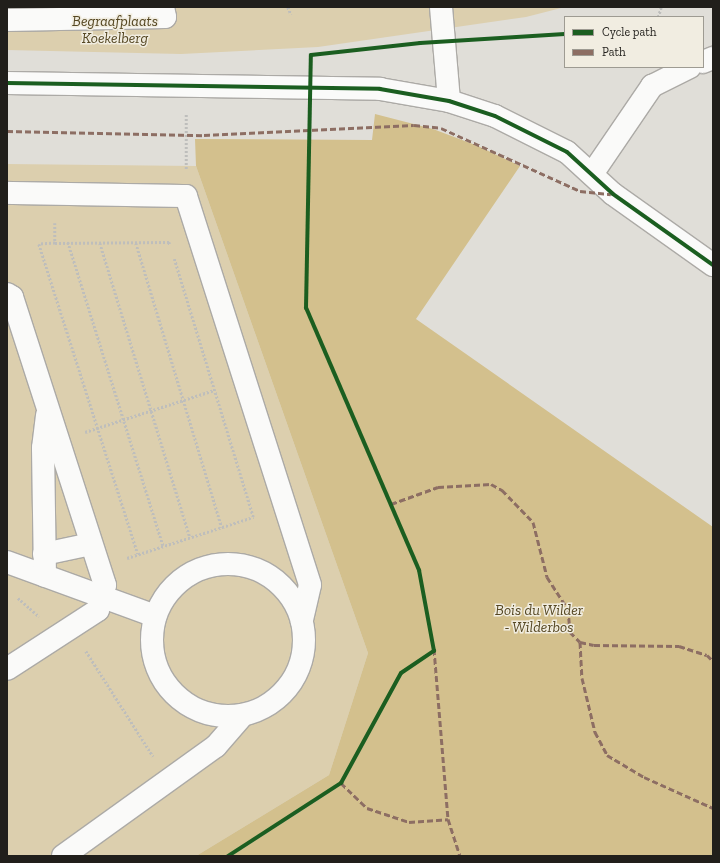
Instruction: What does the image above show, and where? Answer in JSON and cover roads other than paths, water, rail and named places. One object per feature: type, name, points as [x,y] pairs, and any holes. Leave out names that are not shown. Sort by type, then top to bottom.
[{"type":"street","points":[[7,20],[165,17],[163,7]]},
{"type":"street","points":[[441,7],[449,101]]},
{"type":"street","points":[[592,174],[652,86],[688,68]]},
{"type":"street","points":[[7,83],[380,89],[449,101],[495,116],[567,152],[613,194],[713,265]]},
{"type":"street","points":[[7,193],[186,196],[310,585],[302,621],[303,657],[298,673],[282,695],[260,710],[242,716],[204,714],[175,697],[159,676],[153,659],[155,616],[165,596],[184,577],[201,568],[228,563],[246,566],[270,576],[283,587],[302,621]]},
{"type":"street","points":[[7,294],[12,297],[105,585],[103,597],[98,610],[7,669]]},
{"type":"street","points":[[45,576],[43,448],[48,408]]},
{"type":"street","points":[[44,554],[91,544]]},
{"type":"street","points":[[7,562],[155,616]]},
{"type":"street","points":[[63,856],[216,746],[242,716]]},
{"type":"park label","name":"Begraafplaats Koekelberg","points":[[115,30]]},
{"type":"park label","name":"Bois du Wilder - Wilderbos","points":[[539,618]]}]
